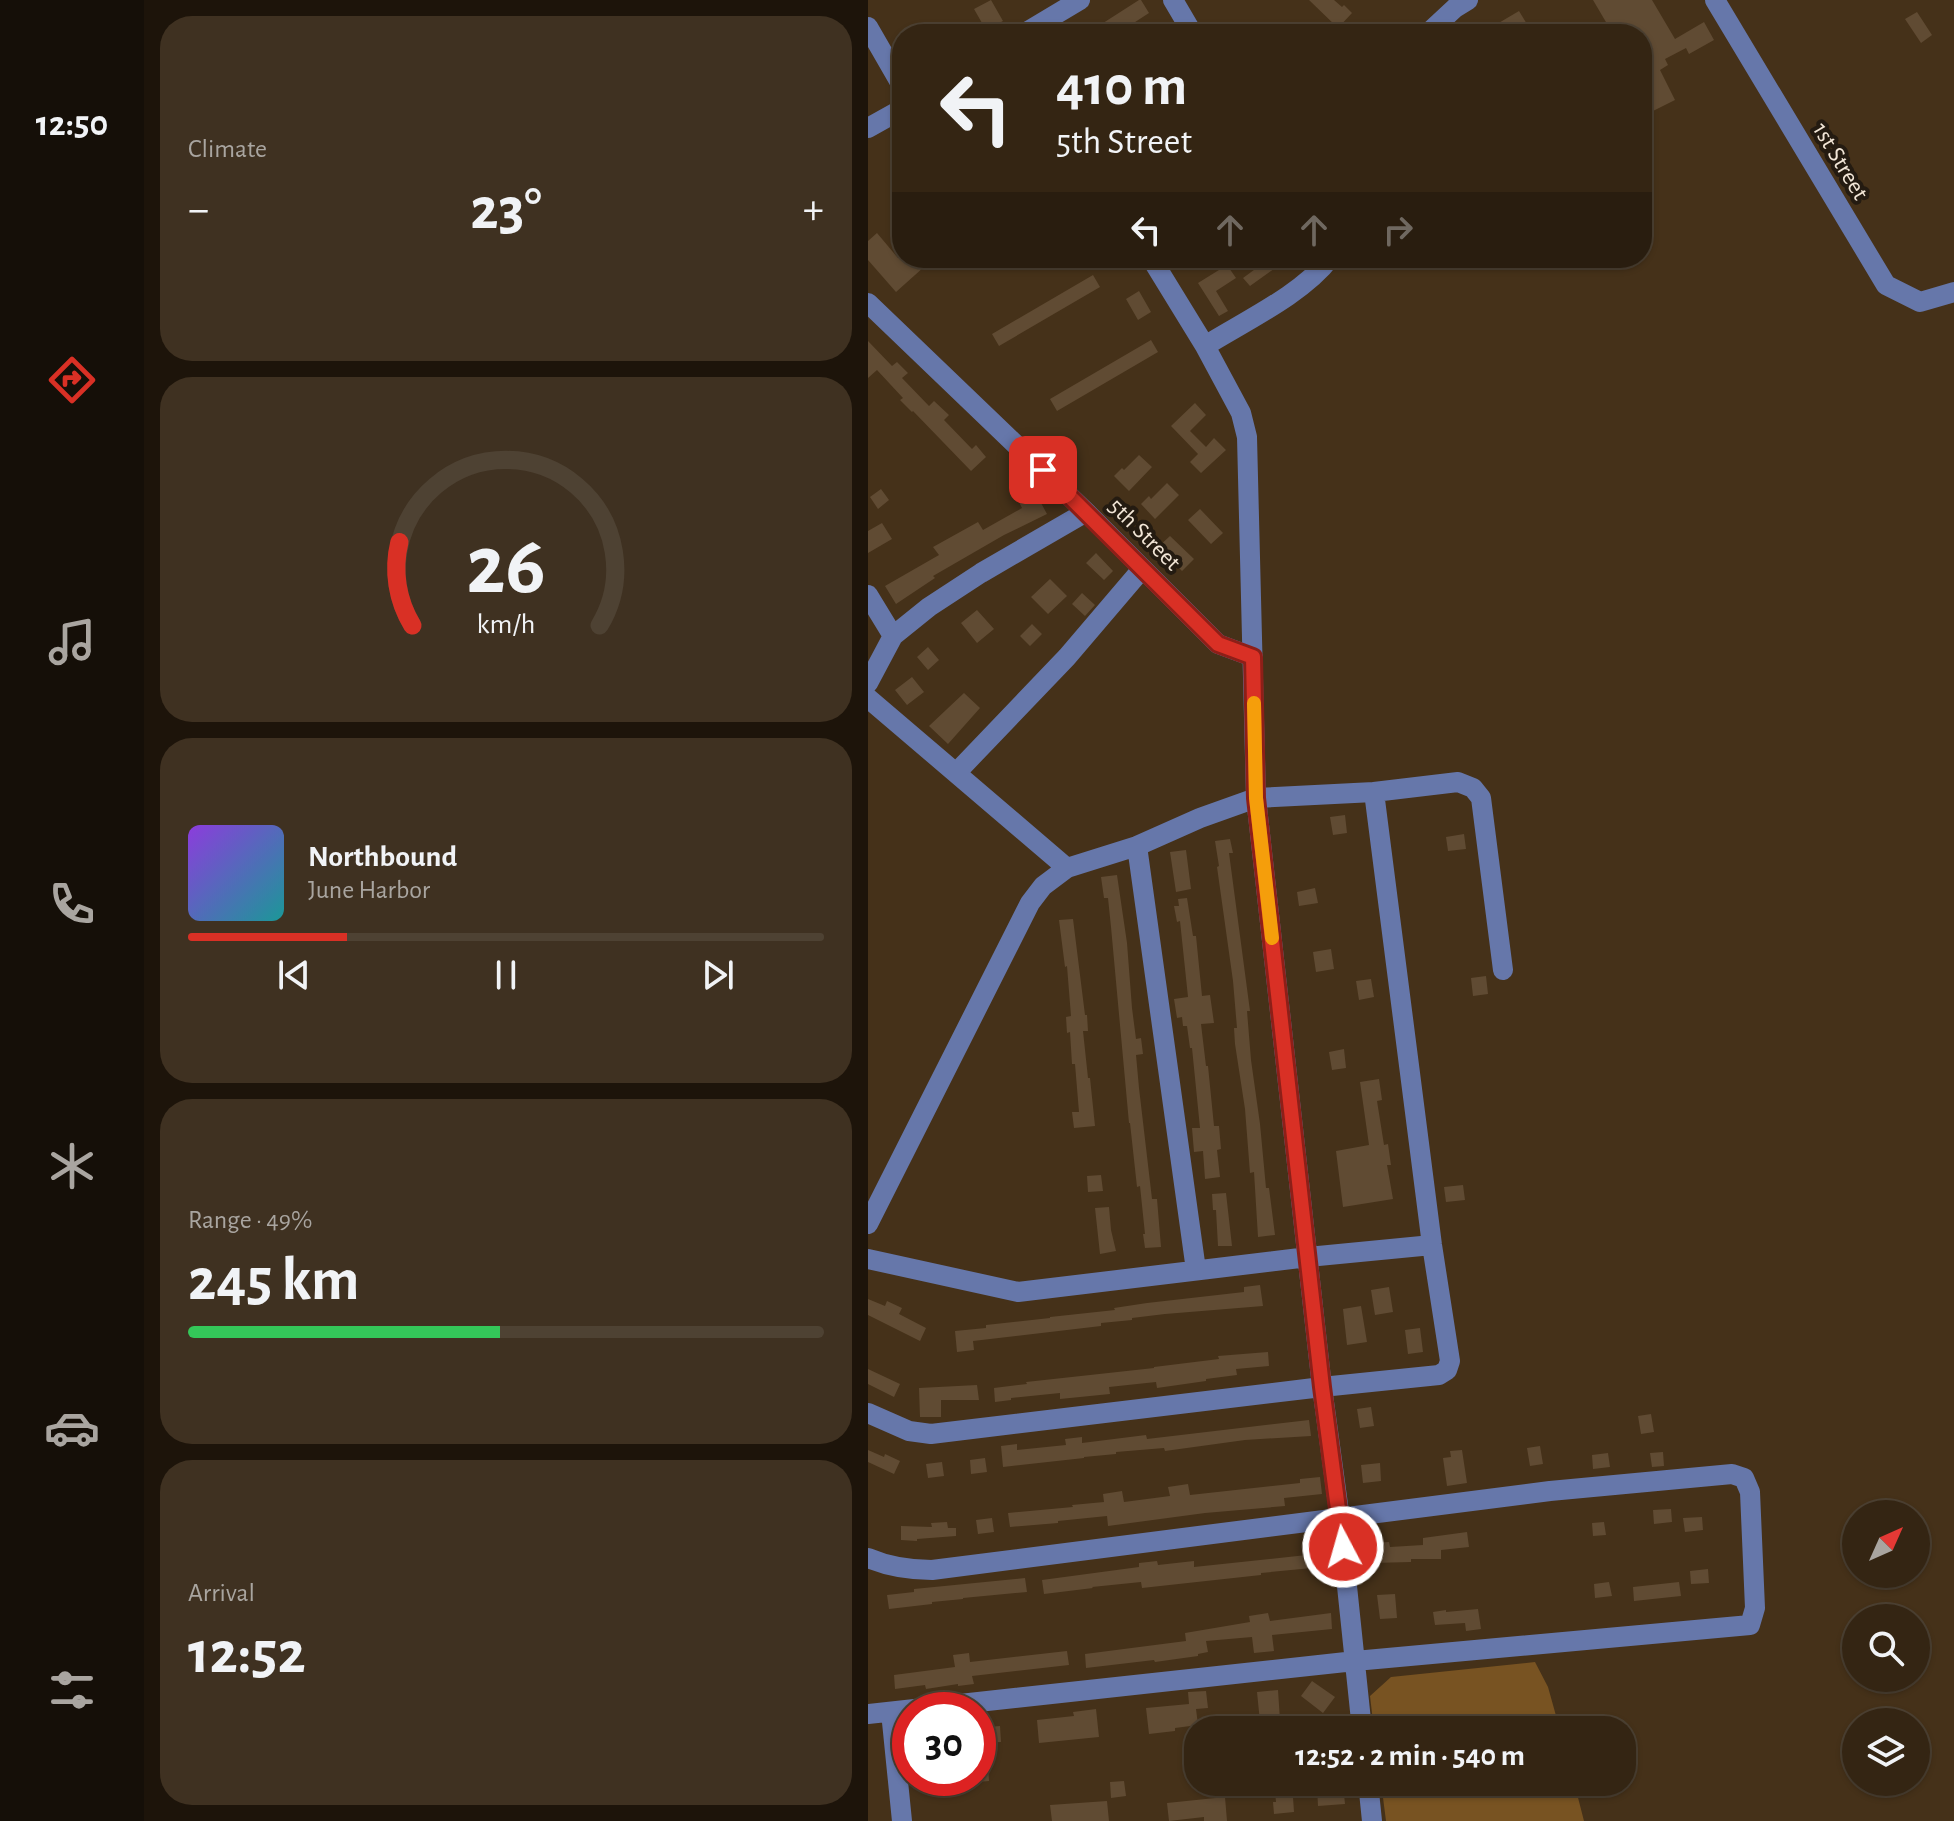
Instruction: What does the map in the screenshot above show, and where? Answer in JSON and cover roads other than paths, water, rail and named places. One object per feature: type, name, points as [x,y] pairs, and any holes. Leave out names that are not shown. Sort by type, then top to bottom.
[{"type":"street","points":[[1040,24],[1080,0]]},
{"type":"street","points":[[1173,0],[1187,24]]},
{"type":"street","points":[[1438,24],[1468,0]]},
{"type":"street","name":"1st Street","points":[[1715,0],[1886,285],[1920,302],[1954,292]]},
{"type":"street","points":[[868,27],[892,69]]},
{"type":"street","points":[[868,128],[892,115]]},
{"type":"street","points":[[1157,268],[1241,413],[1247,437],[1256,798],[1361,1716]]},
{"type":"street","points":[[1205,346],[1299,289],[1322,268]]},
{"type":"street","name":"5th Street","points":[[868,303],[1086,512],[1218,644],[1253,657]]},
{"type":"street","points":[[868,683],[893,636],[942,598],[1086,512]]},
{"type":"street","points":[[956,773],[1067,657],[1142,569]]},
{"type":"street","points":[[868,595],[893,636]]},
{"type":"street","points":[[868,698],[1067,868]]},
{"type":"street","points":[[868,1224],[1030,903],[1043,886],[1067,868],[1137,846],[1200,818],[1256,798],[1374,792],[1458,782],[1473,788],[1481,798],[1503,970]]},
{"type":"street","points":[[868,1413],[909,1431],[931,1434],[1439,1375],[1447,1370],[1450,1361],[1432,1245],[1374,792]]},
{"type":"street","points":[[1137,846],[1196,1270]]},
{"type":"street","points":[[868,1259],[1018,1292],[1432,1245]]},
{"type":"street","points":[[868,1558],[908,1570],[932,1570],[1550,1491],[1732,1474],[1744,1478],[1750,1492],[1755,1608],[1750,1625],[1355,1661],[868,1714]]},
{"type":"street","points":[[891,1712],[902,1821]]},
{"type":"street","points":[[1369,1796],[1372,1821]]}]
